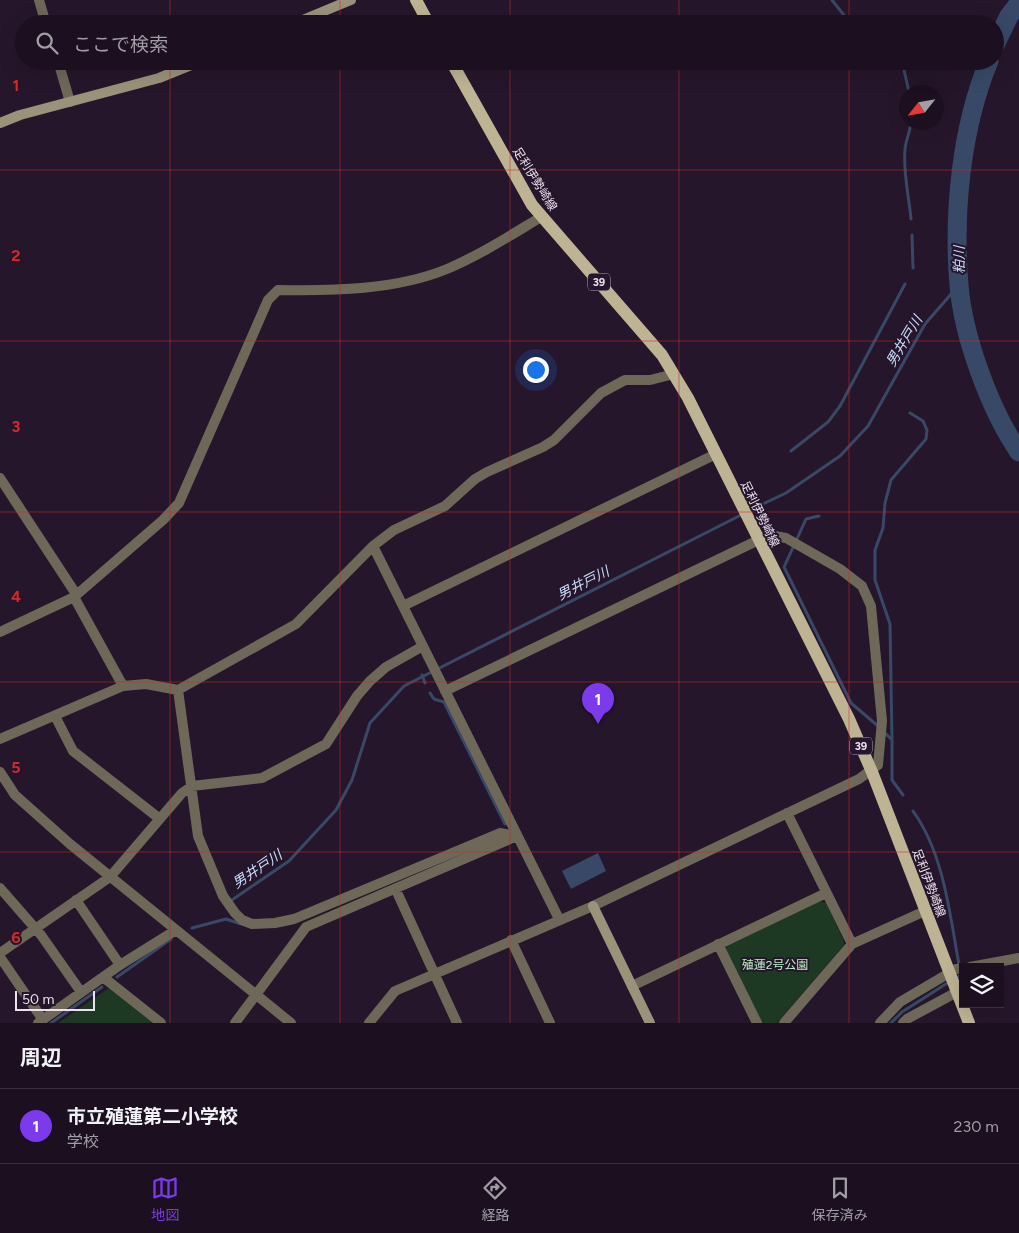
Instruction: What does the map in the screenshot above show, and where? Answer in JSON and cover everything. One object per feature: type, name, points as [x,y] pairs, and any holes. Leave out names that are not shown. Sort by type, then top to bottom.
[{"type":"main road","points":[[416,0],[424,15]]},
{"type":"main road","name":"足利伊勢崎線","points":[[456,70],[532,205],[640,328],[674,374],[849,719],[872,772],[925,911],[955,977],[969,1023]]},
{"type":"street","points":[[39,0],[43,15]]},
{"type":"street","points":[[315,15],[352,0]]},
{"type":"street","points":[[61,70],[70,102]]},
{"type":"street","points":[[0,123],[20,115],[159,78],[179,70]]},
{"type":"street","points":[[0,632],[75,595],[163,520],[179,503],[268,300],[278,290],[310,291],[363,287],[415,279],[469,259],[541,217]]},
{"type":"street","points":[[0,739],[123,686],[146,684],[178,690],[296,624],[374,546],[394,530],[445,506],[475,479],[554,440],[601,394],[625,380],[650,380],[674,374]]},
{"type":"street","points":[[403,606],[716,454]]},
{"type":"street","points":[[0,478],[75,595],[123,686]]},
{"type":"street","points":[[369,1023],[395,991],[593,906],[872,772],[878,765],[882,721],[871,606],[862,586],[840,569],[786,538],[769,535],[445,690]]},
{"type":"street","points":[[374,546],[559,919]]},
{"type":"street","points":[[0,953],[110,877],[182,794],[192,786],[262,778],[326,744],[357,696],[370,681],[386,668],[424,646]]},
{"type":"street","points":[[178,690],[198,836],[213,874],[234,913],[242,920],[252,924],[275,923],[294,919],[500,833],[517,836]]},
{"type":"street","points":[[55,716],[73,750],[160,819]]},
{"type":"street","points":[[0,772],[15,795],[110,877],[290,1023]]},
{"type":"street","points":[[787,813],[852,944]]},
{"type":"street","points":[[235,1023],[306,928],[517,836]]},
{"type":"street","points":[[0,888],[35,929],[82,992]]},
{"type":"street","points":[[396,890],[457,1023]]},
{"type":"street","points":[[632,986],[826,893]]},
{"type":"street","points":[[76,900],[120,965]]},
{"type":"street","points":[[593,906],[650,1023]]},
{"type":"street","points":[[784,1023],[852,944],[925,911]]},
{"type":"street","points":[[0,957],[41,1021],[120,965],[176,930]]},
{"type":"street","points":[[511,940],[550,1023]]},
{"type":"street","points":[[718,944],[757,1023]]},
{"type":"street","points":[[992,963],[1019,958]]},
{"type":"street","points":[[103,977],[161,1023]]},
{"type":"street","points":[[880,1023],[900,1002],[955,977]]},
{"type":"street","points":[[903,1023],[955,977]]},
{"type":"green space","name":"殖蓮2号公園","points":[[820,901],[826,903],[844,945],[777,1023],[760,1023],[725,951],[727,946]]},
{"type":"green space","points":[[109,988],[153,1023],[58,1023]]},
{"type":"water","points":[[598,853],[606,871],[571,889],[562,871]]},
{"type":"waterway","points":[[832,0],[844,15]]},
{"type":"waterway","name":"粕川","points":[[1004,26],[1019,3]]},
{"type":"waterway","points":[[904,70],[907,85]]},
{"type":"waterway","name":"粕川","points":[[986,70],[972,114],[961,171],[957,229],[959,285],[966,327],[980,372],[998,415],[1019,452]]},
{"type":"waterway","points":[[910,130],[906,146],[905,176],[911,219]]},
{"type":"waterway","points":[[912,235],[913,268]]},
{"type":"waterway","points":[[791,451],[828,422],[840,406],[905,284]]},
{"type":"waterway","name":"男井戸川","points":[[748,511],[786,493],[840,456],[868,426],[925,324],[959,285]]},
{"type":"waterway","points":[[892,740],[890,624],[875,580],[875,550],[883,528],[885,503],[891,480],[926,439],[927,430],[923,421],[910,413]]},
{"type":"waterway","name":"男井戸川","points":[[229,902],[289,861],[336,810],[352,780],[370,723],[404,686],[743,514]]},
{"type":"waterway","points":[[819,516],[806,519],[784,567],[851,703],[878,726]]},
{"type":"waterway","points":[[422,675],[425,683]]},
{"type":"waterway","points":[[430,693],[434,699],[444,702],[505,824]]},
{"type":"waterway","points":[[884,732],[892,740],[892,780],[903,795]]},
{"type":"waterway","points":[[913,811],[933,848],[940,869],[950,911],[961,975],[955,979]]},
{"type":"waterway","name":"男井戸川","points":[[192,928],[226,919],[241,924]]},
{"type":"waterway","name":"男井戸川","points":[[117,977],[171,939]]},
{"type":"waterway","points":[[891,1023],[902,1012],[949,982]]},
{"type":"waterway","name":"男井戸川","points":[[51,1023],[102,987]]},
{"type":"place","name":"市立殖蓮第二小学校","points":[[598,724]]}]
